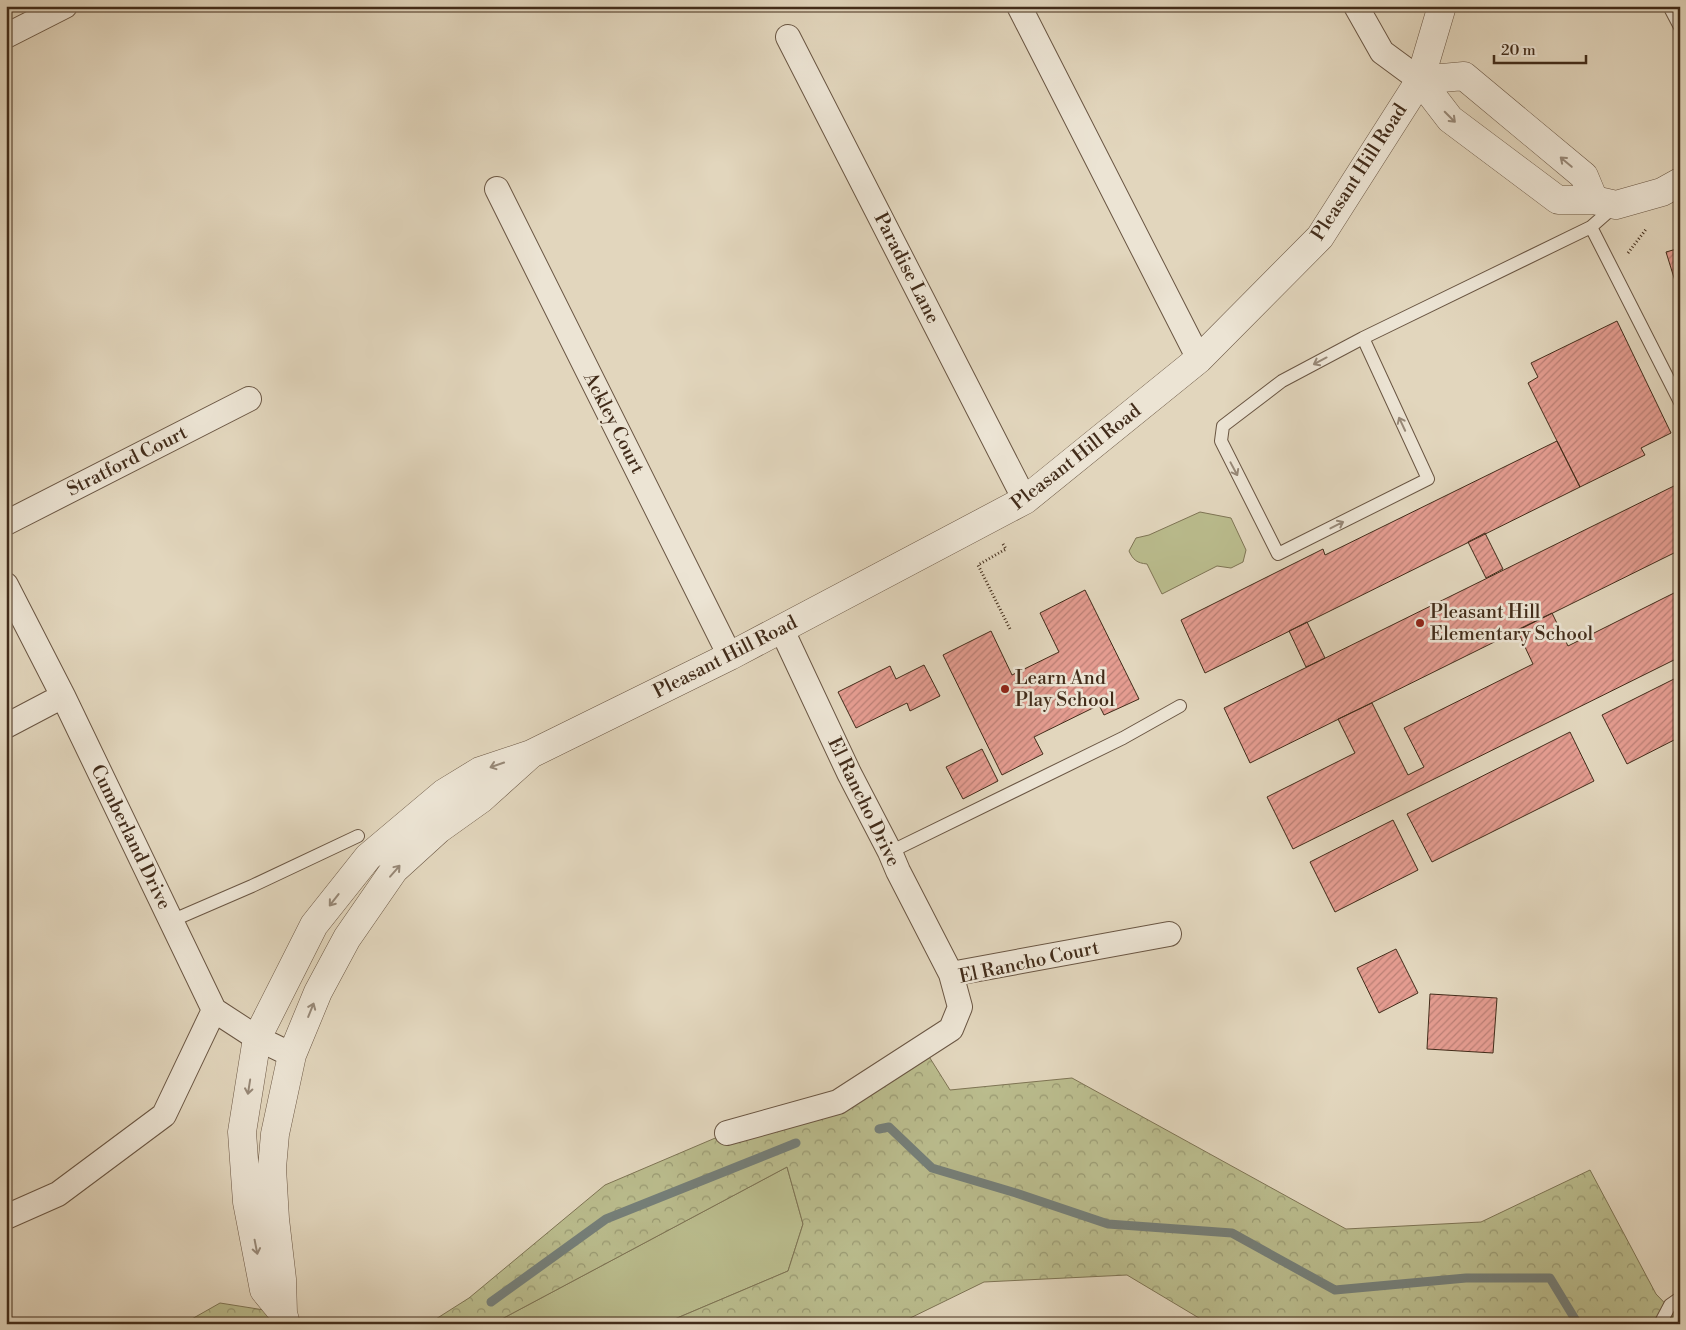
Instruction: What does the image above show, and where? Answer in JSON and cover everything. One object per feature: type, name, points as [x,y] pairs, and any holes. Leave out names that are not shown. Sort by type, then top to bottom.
[{"type":"street","points":[[6,36],[65,6]]},
{"type":"street","points":[[1019,6],[1199,359]]},
{"type":"street","points":[[1356,6],[1382,52],[1420,80],[1450,119],[1558,200],[1605,203],[1662,192],[1680,182]]},
{"type":"street","name":"Pleasant Hill Road","points":[[284,1319],[264,1290],[247,1202],[242,1132],[257,1038],[314,925],[368,856],[444,793],[480,771],[531,754],[730,656],[1026,500],[1199,359],[1320,237],[1420,80],[1442,6]]},
{"type":"street","name":"Paradise Lane","points":[[788,37],[1026,500]]},
{"type":"street","points":[[1420,80],[1464,76],[1584,176],[1605,203]]},
{"type":"street","name":"Ackley Court","points":[[497,190],[730,656]]},
{"type":"street","name":"Stratford Court","points":[[6,523],[249,399]]},
{"type":"street","name":"Cumberland Drive","points":[[6,584],[63,696],[214,1010]]},
{"type":"street","name":"El Rancho Drive","points":[[781,628],[849,772],[951,974]]},
{"type":"street","points":[[6,726],[63,696]]},
{"type":"street","name":"Pleasant Hill Road","points":[[284,1319],[272,1168],[275,1134],[292,1055],[318,992],[346,938],[394,870],[439,829],[481,799],[531,754]]},
{"type":"street","name":"El Rancho Court","points":[[726,1133],[838,1102],[951,1029],[960,1007],[951,974],[1169,934]]},
{"type":"street","points":[[6,1217],[58,1194],[164,1115],[214,1010],[257,1038],[292,1055]]},
{"type":"lane","points":[[1669,6],[1680,27]]},
{"type":"lane","points":[[1362,338],[1428,479],[1278,554],[1224,448],[1221,441],[1223,426],[1282,381],[1362,338],[1591,227],[1605,203]]},
{"type":"lane","points":[[1591,227],[1680,402]]},
{"type":"lane","points":[[890,852],[1123,738],[1180,706]]},
{"type":"lane","points":[[171,921],[252,886],[358,836]]},
{"type":"lane","points":[[1660,1324],[1670,1304],[1680,1298]]},
{"type":"path","points":[[1626,256],[1647,228]]},
{"type":"path","points":[[988,520],[1006,549],[978,565],[1011,631]]},
{"type":"green space","points":[[1200,512],[1231,518],[1246,550],[1243,562],[1231,568],[1217,566],[1162,594],[1147,564],[1136,560],[1129,551],[1136,538],[1149,535]]},
{"type":"green space","points":[[923,1047],[950,1090],[1072,1078],[1346,1229],[1481,1222],[1590,1170],[1656,1294],[1680,1319],[1680,1324],[1209,1324],[1127,1275],[984,1282],[898,1324],[663,1324],[788,1271],[803,1224],[787,1167],[498,1321],[499,1324],[428,1324],[469,1298],[605,1185],[727,1133],[838,1102]]},
{"type":"green space","points":[[787,1167],[803,1224],[788,1271],[663,1324],[499,1324],[498,1321]]},
{"type":"green space","points":[[220,1303],[283,1313],[286,1324],[183,1324]]},
{"type":"building","points":[[1680,248],[1680,297],[1666,252]]},
{"type":"building","points":[[1617,321],[1671,433],[1641,448],[1645,455],[1580,487],[1528,383],[1538,377],[1531,363]]},
{"type":"building","points":[[1557,441],[1580,487],[1205,673],[1181,620],[1323,549],[1325,555]]},
{"type":"building","points":[[1680,483],[1680,550],[1250,763],[1224,708]]},
{"type":"building","points":[[1485,533],[1503,569],[1486,578],[1468,542]]},
{"type":"building","points":[[1085,590],[1139,699],[1104,715],[1099,705],[1034,737],[1043,754],[1002,775],[943,655],[991,631],[1012,675],[1059,652],[1040,613]]},
{"type":"building","points":[[1680,590],[1680,657],[1293,849],[1267,797],[1355,753],[1338,719],[1372,703],[1408,775],[1424,767],[1404,728],[1533,664],[1517,630],[1552,613],[1568,646]]},
{"type":"building","points":[[1307,622],[1325,658],[1306,667],[1289,631]]},
{"type":"building","points":[[924,665],[940,696],[910,711],[907,703],[856,728],[838,692],[890,666],[896,679]]},
{"type":"building","points":[[1680,676],[1680,737],[1627,764],[1602,715]]},
{"type":"building","points":[[1570,732],[1594,781],[1432,862],[1407,814]]},
{"type":"building","points":[[982,749],[998,781],[963,799],[946,767]]},
{"type":"building","points":[[1393,820],[1418,870],[1335,912],[1310,862]]},
{"type":"building","points":[[1396,949],[1418,993],[1379,1013],[1357,968]]},
{"type":"building","points":[[1430,994],[1497,998],[1493,1053],[1427,1049]]},
{"type":"waterway","points":[[879,1129],[889,1127],[932,1168],[1016,1193],[1108,1224],[1232,1233],[1335,1290],[1466,1278],[1550,1278],[1578,1324]]},
{"type":"waterway","points":[[491,1302],[606,1219],[796,1143]]},
{"type":"place","name":"Pleasant Hill Elementary School","points":[[1420,623]]},
{"type":"place","name":"Learn And Play School","points":[[1005,689]]}]
